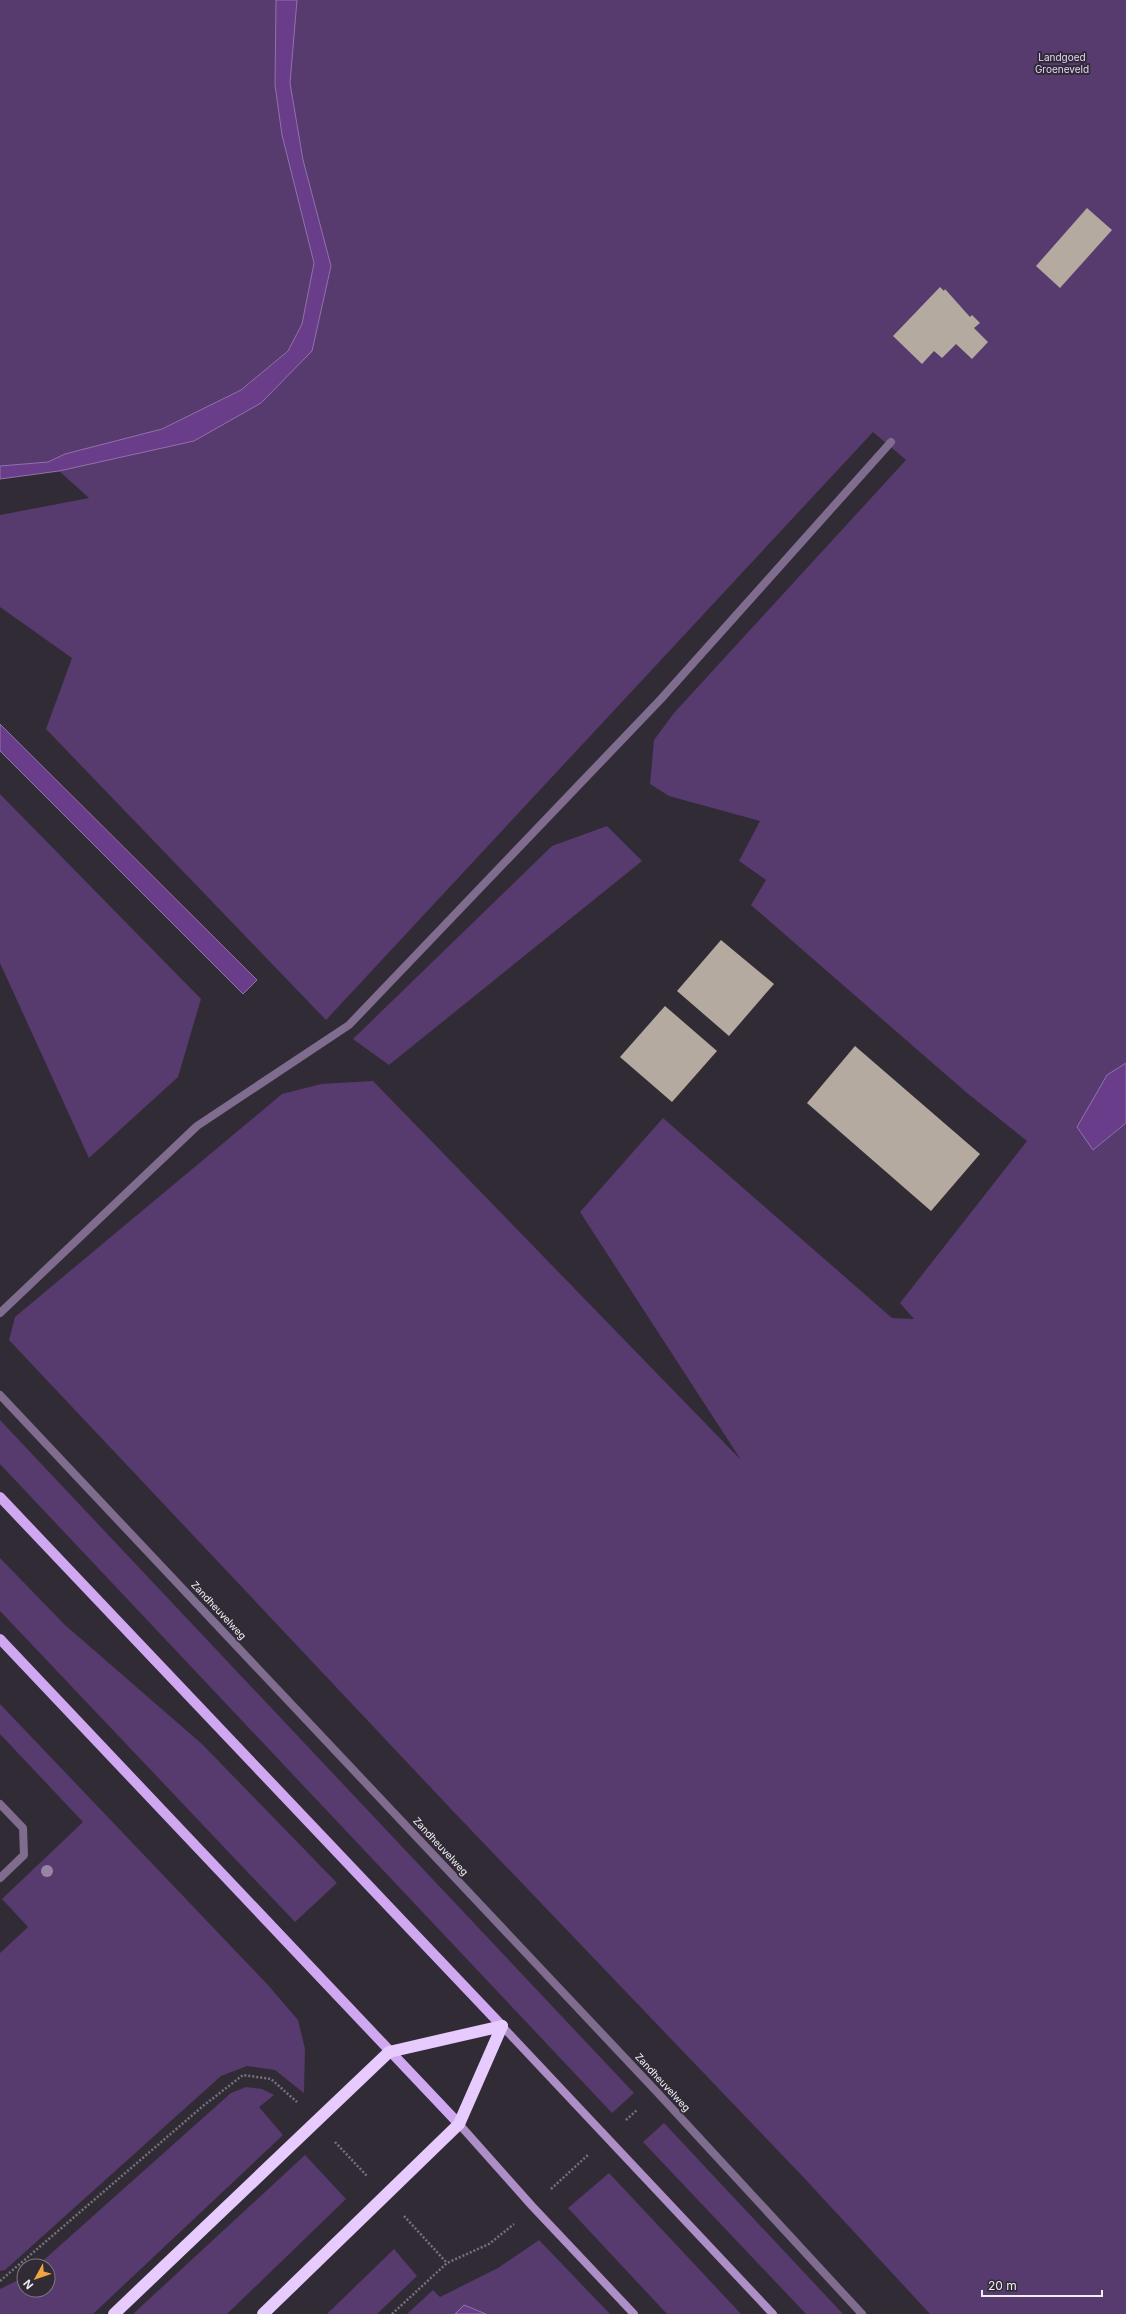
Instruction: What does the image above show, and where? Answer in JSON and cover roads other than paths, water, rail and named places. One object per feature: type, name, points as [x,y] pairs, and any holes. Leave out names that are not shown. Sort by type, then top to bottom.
[{"type":"highway","points":[[114,2314],[389,2052],[502,2026]]},
{"type":"highway","points":[[263,2314],[459,2124],[502,2026]]},
{"type":"main road","points":[[0,1497],[647,2179],[772,2314]]},
{"type":"main road","points":[[0,1639],[389,2052],[459,2124],[634,2314]]},
{"type":"street","points":[[0,1314],[197,1126],[349,1025],[661,699],[891,442]]},
{"type":"street","name":"Zandheuvelweg","points":[[0,1396],[651,2086],[862,2314]]},
{"type":"street","points":[[0,1804],[23,1828],[24,1855],[0,1878]]},
{"type":"park label","name":"Landgoed Groeneveld","points":[[1062,62]]}]
